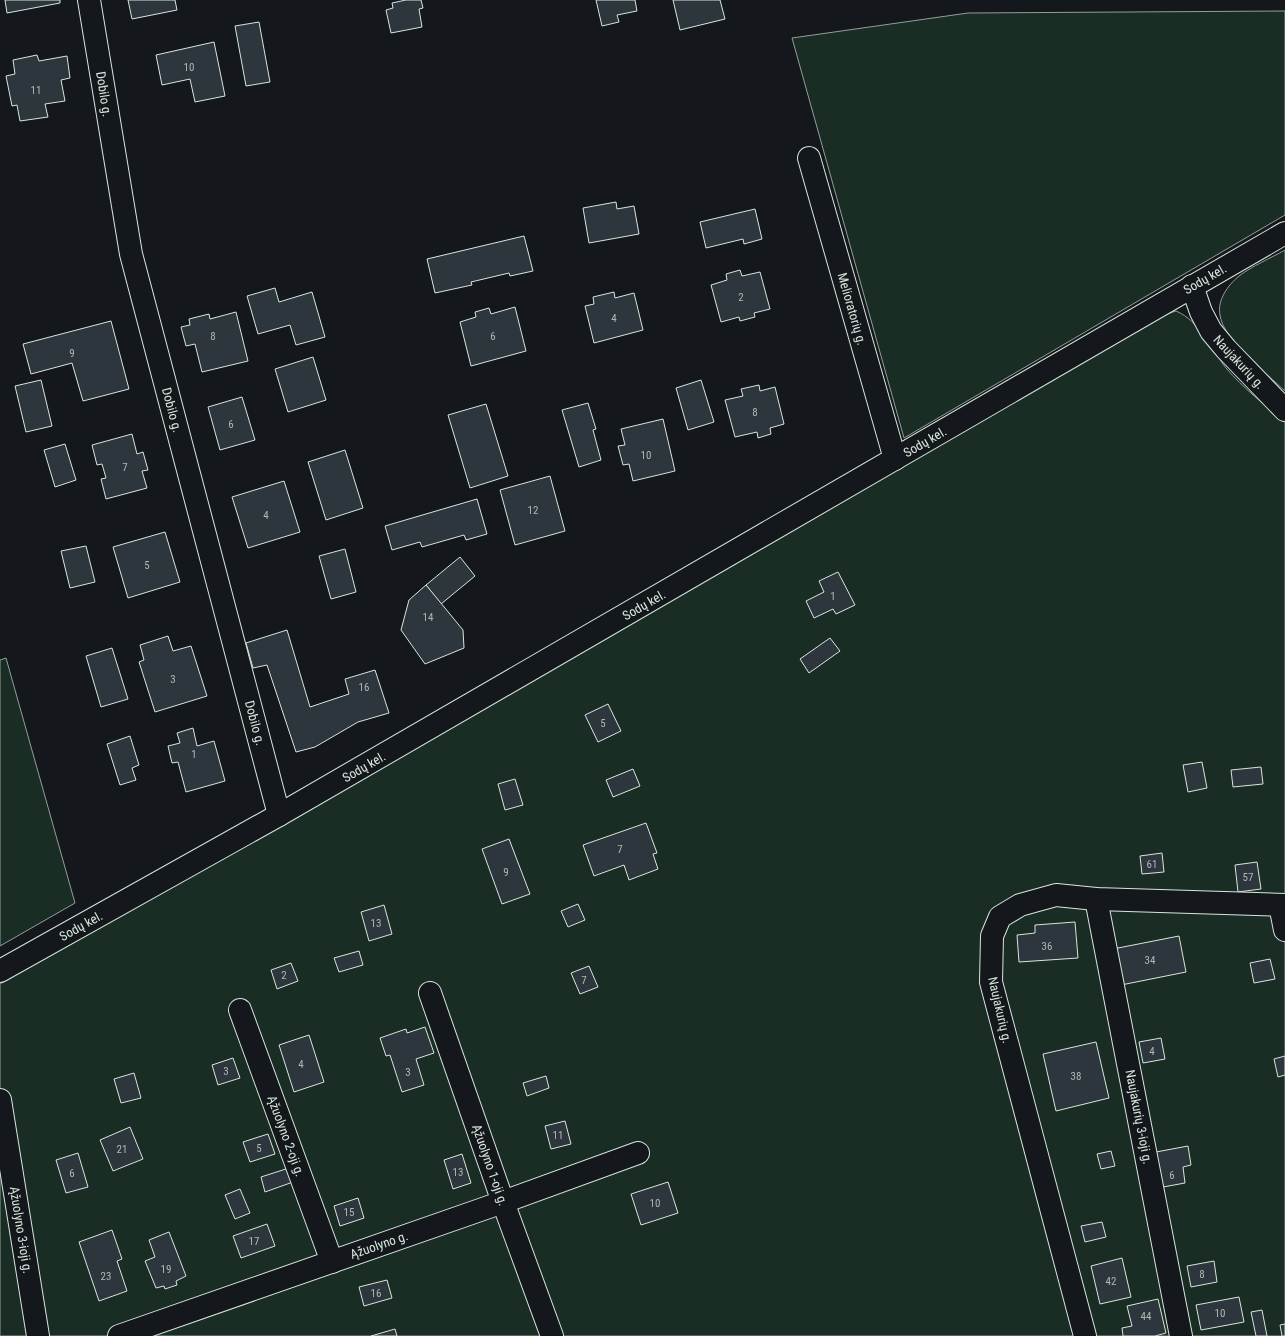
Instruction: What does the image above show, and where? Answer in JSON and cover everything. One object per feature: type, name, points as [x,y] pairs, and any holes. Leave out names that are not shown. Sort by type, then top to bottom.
[{"type":"street","name":"Dobilo g.","points":[[89,0],[131,254],[279,815]]},
{"type":"street","name":"Melioratorių g.","points":[[809,158],[895,459]]},
{"type":"street","name":"Sodų kel.","points":[[0,971],[279,815],[1285,233]]},
{"type":"street","name":"Naujakurių g.","points":[[1192,286],[1201,312],[1211,331],[1226,349],[1285,410]]},
{"type":"street","name":"Naujakurių g.","points":[[1085,1336],[991,982],[992,936],[1000,917],[1020,905],[1056,895],[1096,899],[1282,905]]},
{"type":"street","name":"Naujakurių 3-ioji g.","points":[[1096,899],[1181,1336]]},
{"type":"street","points":[[1282,905],[1285,930]]},
{"type":"street","name":"Ąžuolyno 1-oji g.","points":[[430,992],[502,1202],[552,1336]]},
{"type":"street","name":"Ąžuolyno 2-oji g.","points":[[240,1010],[332,1262]]},
{"type":"street","name":"Ąžuolyno 3-ioji g.","points":[[0,1100],[38,1336]]},
{"type":"street","name":"Ąžuolyno g.","points":[[119,1336],[638,1153]]},
{"type":"green space","points":[[1285,11],[1285,215],[904,438],[792,38],[968,13]]},
{"type":"green space","points":[[1285,250],[1285,391],[1237,346],[1223,325],[1220,315],[1220,304],[1227,288],[1239,276]]},
{"type":"green space","points":[[1176,311],[1192,321],[1226,368],[1254,396],[1285,422],[1285,1336],[0,1336],[0,984],[1167,314]]},
{"type":"green space","points":[[6,658],[75,903],[0,946],[0,660]]},
{"type":"building","points":[[5,0],[60,0],[60,3],[7,13]]},
{"type":"building","points":[[128,0],[175,0],[177,10],[132,19]]},
{"type":"building","points":[[406,0],[421,0],[423,8],[419,9],[422,27],[391,33],[386,10],[393,8],[392,3]]},
{"type":"building","points":[[596,0],[635,0],[637,11],[617,15],[619,22],[602,26]]},
{"type":"building","points":[[673,0],[720,0],[725,19],[680,30]]},
{"type":"building","points":[[259,22],[270,82],[246,86],[235,26]]},
{"type":"building","points":[[214,42],[225,96],[195,102],[190,79],[162,85],[156,55]]},
{"type":"building","points":[[37,55],[39,61],[67,56],[70,78],[61,80],[65,101],[45,104],[48,117],[20,121],[17,105],[12,106],[6,76],[15,74],[13,60]]},
{"type":"building","points":[[616,202],[617,209],[634,206],[639,234],[589,243],[583,208]]},
{"type":"building","points":[[755,209],[762,239],[744,244],[743,239],[706,248],[700,222]]},
{"type":"building","points":[[524,236],[533,271],[510,276],[509,273],[471,282],[472,285],[435,293],[427,259]]},
{"type":"building","points":[[740,270],[742,276],[760,272],[770,309],[754,313],[755,317],[740,321],[739,317],[721,322],[711,285],[727,280],[726,274]]},
{"type":"building","points":[[275,288],[279,302],[312,292],[325,337],[296,345],[290,325],[258,334],[247,296]]},
{"type":"building","points":[[614,292],[615,298],[634,293],[643,330],[594,343],[585,306],[594,304],[593,297]]},
{"type":"building","points":[[515,307],[526,351],[471,366],[460,322],[476,317],[475,312],[489,308],[491,314]]},
{"type":"building","points":[[236,312],[248,361],[202,372],[195,344],[186,346],[181,327],[190,325],[189,319],[209,314],[210,319]]},
{"type":"building","points":[[111,321],[129,389],[83,401],[72,363],[31,374],[23,344]]},
{"type":"building","points":[[313,357],[326,400],[288,412],[275,369]]},
{"type":"building","points":[[41,380],[52,426],[26,432],[15,386]]},
{"type":"building","points":[[701,380],[714,422],[688,430],[676,388]]},
{"type":"building","points":[[759,385],[760,391],[775,387],[784,424],[770,428],[771,434],[758,438],[757,432],[735,437],[725,400],[743,396],[741,389]]},
{"type":"building","points":[[242,397],[255,440],[220,450],[208,407]]},
{"type":"building","points":[[588,403],[596,429],[593,430],[601,460],[579,467],[562,410]]},
{"type":"building","points":[[486,404],[508,476],[470,488],[448,415]]},
{"type":"building","points":[[663,419],[675,471],[633,481],[629,464],[623,465],[618,446],[625,445],[621,429]]},
{"type":"building","points":[[132,434],[137,454],[143,452],[148,470],[142,471],[147,488],[106,499],[101,479],[106,478],[102,464],[97,465],[92,445]]},
{"type":"building","points":[[65,444],[76,480],[55,487],[44,450]]},
{"type":"building","points":[[345,450],[363,508],[326,520],[308,462]]},
{"type":"building","points":[[550,476],[565,531],[515,545],[500,490]]},
{"type":"building","points":[[284,481],[300,532],[248,548],[232,497]]},
{"type":"building","points":[[477,499],[487,534],[466,540],[464,535],[422,547],[420,542],[392,550],[385,526]]},
{"type":"building","points":[[165,532],[180,582],[128,598],[113,547]]},
{"type":"building","points":[[86,546],[95,582],[70,588],[61,551]]},
{"type":"building","points":[[345,549],[356,592],[331,599],[319,556]]},
{"type":"building","points":[[460,557],[475,576],[441,604],[426,585]]},
{"type":"building","points":[[838,572],[855,605],[836,614],[833,609],[814,618],[806,601],[824,592],[819,581]]},
{"type":"building","points":[[426,585],[463,630],[464,648],[425,664],[401,630],[409,600]]},
{"type":"building","points":[[287,630],[310,707],[349,694],[345,679],[375,670],[389,713],[358,722],[315,747],[296,752],[267,665],[253,668],[246,643]]},
{"type":"building","points":[[168,636],[173,651],[191,646],[207,696],[155,712],[139,662],[144,660],[140,645]]},
{"type":"building","points":[[830,638],[840,651],[809,673],[800,659]]},
{"type":"building","points":[[112,648],[128,699],[101,707],[86,656]]},
{"type":"building","points":[[608,704],[621,731],[598,742],[585,715]]},
{"type":"building","points":[[193,728],[197,746],[214,741],[225,781],[186,792],[178,762],[172,763],[168,746],[180,743],[177,733]]},
{"type":"building","points":[[130,736],[139,765],[132,768],[136,780],[120,785],[107,744]]},
{"type":"building","points":[[1202,762],[1207,788],[1188,792],[1183,765]]},
{"type":"building","points":[[1261,767],[1263,784],[1233,787],[1231,770]]},
{"type":"building","points":[[633,769],[640,786],[613,797],[606,780]]},
{"type":"building","points":[[515,779],[523,805],[505,810],[498,784]]},
{"type":"building","points":[[646,823],[657,853],[653,854],[658,869],[629,880],[624,865],[594,876],[583,845]]},
{"type":"building","points":[[509,839],[530,894],[502,904],[482,849]]},
{"type":"building","points":[[1162,853],[1164,872],[1142,874],[1140,856]]},
{"type":"building","points":[[1257,862],[1261,889],[1238,892],[1235,865]]},
{"type":"building","points":[[578,904],[585,920],[568,927],[561,911]]},
{"type":"building","points":[[384,905],[392,934],[369,941],[361,912]]},
{"type":"building","points":[[1075,922],[1078,958],[1019,962],[1017,935],[1035,933],[1035,925]]},
{"type":"building","points":[[1179,936],[1186,972],[1121,985],[1113,949]]},
{"type":"building","points":[[359,951],[363,965],[339,972],[334,958]]},
{"type":"building","points":[[1270,959],[1275,979],[1254,983],[1250,963]]},
{"type":"building","points":[[291,963],[298,981],[277,989],[271,970]]},
{"type":"building","points":[[589,966],[598,987],[580,994],[571,973]]},
{"type":"building","points":[[425,1027],[434,1053],[416,1059],[424,1085],[402,1092],[390,1055],[386,1056],[380,1038],[406,1029],[407,1033]]},
{"type":"building","points":[[309,1035],[324,1082],[294,1092],[279,1045]]},
{"type":"building","points":[[1161,1038],[1165,1059],[1143,1063],[1139,1042]]},
{"type":"building","points":[[1096,1042],[1109,1098],[1056,1111],[1043,1054]]},
{"type":"building","points":[[1285,1056],[1285,1075],[1278,1077],[1274,1059]]},
{"type":"building","points":[[233,1058],[240,1078],[218,1085],[212,1065]]},
{"type":"building","points":[[134,1073],[141,1098],[121,1103],[114,1079]]},
{"type":"building","points":[[546,1076],[549,1088],[527,1096],[523,1083]]},
{"type":"building","points":[[565,1121],[571,1144],[551,1149],[545,1126]]},
{"type":"building","points":[[130,1127],[143,1159],[113,1171],[100,1140]]},
{"type":"building","points":[[268,1134],[275,1154],[250,1162],[243,1142]]},
{"type":"building","points":[[1188,1146],[1191,1165],[1183,1167],[1185,1183],[1163,1187],[1156,1152]]},
{"type":"building","points":[[1111,1151],[1115,1166],[1101,1169],[1097,1154]]},
{"type":"building","points":[[78,1153],[88,1187],[66,1193],[56,1160]]},
{"type":"building","points":[[462,1154],[471,1183],[453,1189],[444,1160]]},
{"type":"building","points":[[289,1168],[293,1182],[265,1192],[261,1177]]},
{"type":"building","points":[[668,1182],[678,1213],[641,1225],[631,1194]]},
{"type":"building","points":[[240,1189],[250,1213],[235,1219],[225,1195]]},
{"type":"building","points":[[358,1198],[364,1218],[340,1226],[334,1206]]},
{"type":"building","points":[[1102,1222],[1106,1237],[1085,1242],[1081,1226]]},
{"type":"building","points":[[267,1224],[275,1246],[241,1258],[233,1236]]},
{"type":"building","points":[[112,1230],[122,1259],[117,1261],[127,1291],[99,1301],[79,1242]]},
{"type":"building","points":[[169,1232],[186,1276],[176,1281],[177,1285],[165,1289],[164,1286],[156,1288],[145,1261],[155,1257],[149,1240]]},
{"type":"building","points":[[1122,1258],[1131,1297],[1100,1304],[1091,1266]]},
{"type":"building","points":[[1214,1261],[1217,1282],[1191,1287],[1187,1266]]},
{"type":"building","points":[[387,1280],[392,1298],[364,1306],[359,1287]]},
{"type":"building","points":[[1239,1297],[1244,1322],[1201,1330],[1196,1305]]},
{"type":"building","points":[[1158,1299],[1166,1333],[1155,1336],[1123,1336],[1122,1328],[1132,1326],[1127,1306]]},
{"type":"building","points":[[1262,1310],[1267,1336],[1256,1336],[1251,1312]]},
{"type":"building","points":[[1285,1324],[1285,1336],[1282,1336],[1280,1325]]},
{"type":"building","points":[[395,1329],[397,1336],[371,1336]]}]
